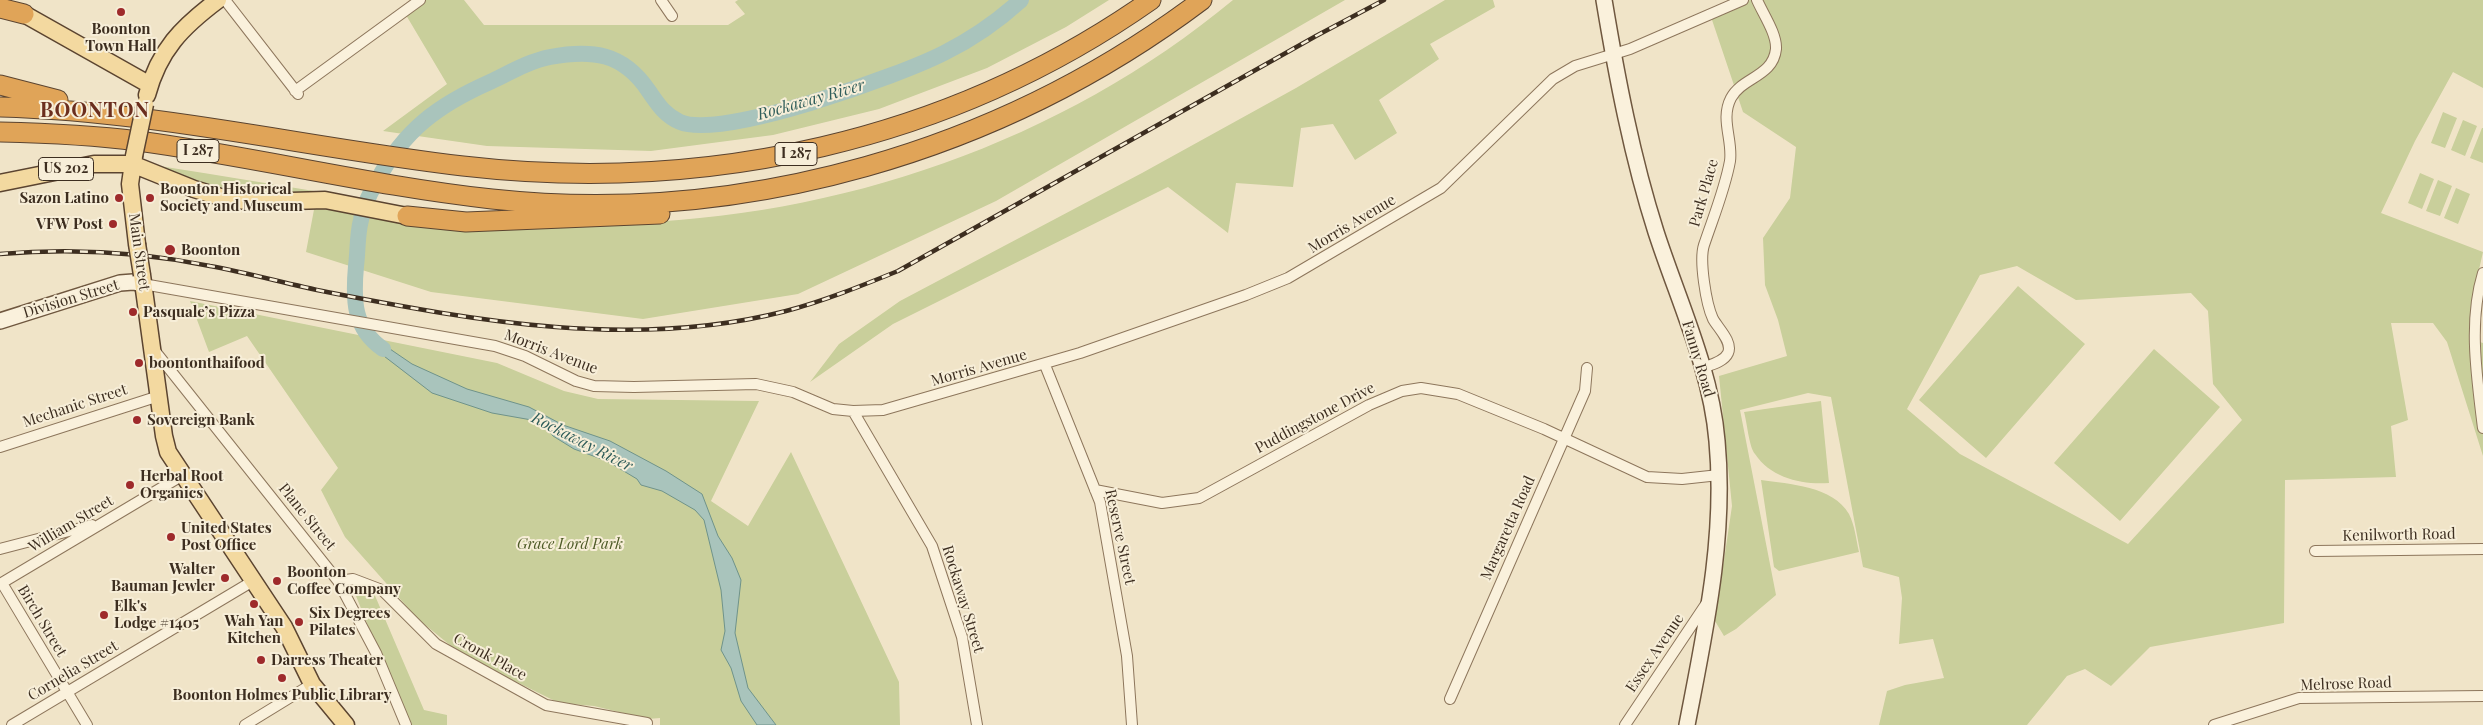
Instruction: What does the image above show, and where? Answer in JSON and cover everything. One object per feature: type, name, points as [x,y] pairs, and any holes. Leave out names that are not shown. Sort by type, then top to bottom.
[{"type":"highway","name":"I 287","points":[[0,107],[68,110],[497,170],[597,174],[697,169],[797,154],[894,128],[965,101],[1048,62],[1107,29],[1151,0]]},
{"type":"highway","name":"I 287","points":[[0,132],[66,134],[138,141],[389,184],[460,195],[528,202],[597,204],[700,199],[769,189],[836,175],[903,156],[969,132],[1031,104],[1093,72],[1152,36],[1202,0]]},
{"type":"highway","points":[[0,8],[24,14]]},
{"type":"highway","points":[[0,85],[28,94],[175,124]]},
{"type":"highway","points":[[402,215],[466,222],[563,220],[634,216],[736,205],[805,192],[845,182],[887,168],[969,132]]},
{"type":"main road","name":"Main Street","points":[[218,0],[175,36],[161,60],[150,85],[133,160],[131,194],[166,444],[183,475],[284,627],[312,684],[346,725]]},
{"type":"main road","name":"Fanny Road","points":[[1604,0],[1624,108],[1656,230],[1702,368],[1712,409],[1719,475],[1715,566],[1687,725]]},
{"type":"main road","points":[[24,14],[150,85]]},
{"type":"main road","points":[[133,160],[194,189],[227,199],[258,202],[308,199],[341,202],[402,215]]},
{"type":"main road","name":"US 202","points":[[0,182],[88,165],[133,160]]},
{"type":"main road","name":"Division Street","points":[[0,321],[120,283],[142,280]]},
{"type":"street","points":[[9,0],[24,14]]},
{"type":"street","points":[[225,0],[297,93],[420,0]]},
{"type":"street","points":[[661,0],[672,16]]},
{"type":"street","name":"Morris Avenue","points":[[142,280],[322,317],[495,346],[525,356],[576,381],[594,386],[756,384],[793,392],[833,409],[854,411],[883,410],[1045,364],[1246,295],[1288,278],[1441,188],[1528,103],[1563,72],[1613,54],[1743,0]]},
{"type":"street","name":"Park Place","points":[[1702,368],[1723,358],[1729,350],[1726,339],[1710,310],[1702,257],[1730,161],[1726,113],[1732,96],[1767,70],[1772,63],[1776,50],[1774,38],[1757,0]]},
{"type":"street","points":[[2483,273],[2477,306],[2476,367],[2483,428]]},
{"type":"street","name":"Plane Street","points":[[152,348],[338,581],[376,653],[406,725]]},
{"type":"street","name":"Reserve Street","points":[[1045,364],[1100,502],[1115,577],[1127,656],[1132,725]]},
{"type":"street","name":"Margaretta Road","points":[[1450,699],[1584,391],[1587,368]]},
{"type":"street","name":"Puddingstone Drive","points":[[1095,490],[1162,503],[1199,498],[1368,405],[1402,391],[1421,388],[1458,394],[1564,438],[1647,477],[1682,479],[1719,475]]},
{"type":"street","name":"Mechanic Street","points":[[0,447],[159,396]]},
{"type":"street","name":"Rockaway Street","points":[[854,411],[932,546],[962,636],[977,725]]},
{"type":"street","name":"William Street","points":[[1,584],[183,475]]},
{"type":"street","points":[[0,549],[103,522]]},
{"type":"street","name":"Kenilworth Road","points":[[2314,551],[2483,549]]},
{"type":"street","name":"Cronk Place","points":[[338,581],[353,579],[382,590],[436,644],[546,705],[647,723]]},
{"type":"street","name":"Cornelia Street","points":[[12,725],[253,581]]},
{"type":"street","name":"Birch Street","points":[[1,584],[87,725]]},
{"type":"street","name":"Essex Avenue","points":[[1625,725],[1711,597]]},
{"type":"street","points":[[245,725],[312,684]]},
{"type":"street","name":"Melrose Road","points":[[2214,725],[2300,698],[2483,696]]},
{"type":"green space","points":[[417,0],[464,0],[484,25],[728,25],[745,14],[735,2],[738,0],[1109,0],[1066,27],[987,68],[879,109],[773,135],[651,151],[487,146],[383,131],[447,84],[403,10]]},
{"type":"green space","points":[[1233,0],[1345,0],[996,201],[798,294],[643,319],[431,292],[306,252],[316,199],[223,196],[153,165],[437,211],[530,223],[617,223],[700,218],[782,206],[864,188],[944,163],[1021,132],[1096,94],[1166,50]]},
{"type":"green space","points":[[1445,0],[1493,0],[1495,7],[1430,44],[1439,59],[1379,100],[1397,133],[1355,160],[1333,124],[1301,128],[1293,187],[1236,183],[1228,233],[1168,187],[893,324],[810,382],[839,344],[900,301],[1142,173],[1296,88]]},
{"type":"green space","points":[[1750,0],[2483,0],[2483,88],[2453,72],[2415,141],[2381,213],[2483,252],[2478,274],[2473,340],[2483,343],[2483,456],[2447,342],[2433,323],[2391,323],[2408,420],[2391,426],[2396,477],[2285,480],[2284,623],[2150,647],[2111,686],[2085,669],[2067,676],[2027,725],[1879,725],[1887,691],[1905,685],[1944,678],[1933,639],[1899,644],[1902,598],[1899,577],[1863,567],[1831,397],[1808,393],[1740,410],[1776,595],[1736,629],[1724,636],[1715,621],[1732,506],[1719,376],[1787,356],[1778,320],[1765,285],[1763,238],[1790,198],[1796,147],[1743,112],[1710,14]],"holes":[[[2017,266],[2076,300],[2191,293],[2208,311],[2213,384],[2242,420],[2128,544],[1960,454],[1907,409],[1980,275]]]},
{"type":"green space","points":[[2443,112],[2457,118],[2445,148],[2431,143]]},
{"type":"green space","points":[[2463,120],[2477,126],[2465,156],[2451,150]]},
{"type":"green space","points":[[2483,128],[2483,163],[2470,158]]},
{"type":"green space","points":[[2420,173],[2434,179],[2422,209],[2408,203]]},
{"type":"green space","points":[[2438,180],[2452,186],[2440,216],[2426,211]]},
{"type":"green space","points":[[2456,188],[2470,194],[2458,224],[2444,218]]},
{"type":"green space","points":[[2018,286],[2085,344],[1986,458],[1919,400]]},
{"type":"green space","name":"Grace Lord Park","points":[[190,301],[497,363],[564,391],[598,399],[759,401],[711,501],[748,526],[791,452],[899,682],[900,725],[660,725],[660,718],[648,719],[594,706],[559,703],[462,655],[418,619],[345,537],[321,490],[338,468],[247,336],[209,352]]},
{"type":"green space","points":[[2154,349],[2220,407],[2120,521],[2054,463]]},
{"type":"green space","points":[[1821,401],[1829,483],[1798,481],[1770,469],[1753,451],[1744,412]]},
{"type":"green space","points":[[1761,480],[1810,488],[1832,497],[1849,514],[1859,552],[1779,571],[1774,567]]},
{"type":"green space","points":[[354,591],[373,591],[424,710],[447,715],[447,725],[408,725]]},
{"type":"water","points":[[360,334],[380,338],[390,349],[412,364],[467,389],[529,407],[563,425],[610,441],[666,471],[702,494],[718,536],[732,558],[741,580],[735,633],[748,688],[776,725],[757,725],[741,701],[731,668],[721,650],[725,631],[721,590],[704,520],[695,510],[662,491],[641,485],[637,479],[607,461],[574,449],[553,436],[543,422],[492,413],[432,393],[380,353]]},
{"type":"waterway","name":"Rockaway River","points":[[383,349],[373,341],[360,322],[355,302],[358,237],[363,210],[387,163],[399,147],[424,121],[454,100],[534,61],[565,55],[593,54],[617,61],[628,68],[662,109],[680,122],[702,125],[733,122],[771,114],[812,102],[891,76],[922,63],[975,36],[1021,0]]},
{"type":"railway","points":[[0,254],[79,251],[158,257],[225,269],[383,303],[440,313],[556,327],[614,330],[672,329],[729,323],[800,307],[898,271],[1316,36],[1384,0]]},
{"type":"place","name":"Boonton Town Hall","points":[[121,12]]},
{"type":"place","name":"Sazon Latino","points":[[119,198]]},
{"type":"place","name":"Boonton Historical Society and Museum","points":[[150,198]]},
{"type":"place","name":"VFW Post","points":[[113,224]]},
{"type":"place","name":"Boonton","points":[[170,250]]},
{"type":"place","name":"Pasquale’s Pizza","points":[[133,312]]},
{"type":"place","name":"boontonthaifood","points":[[139,363]]},
{"type":"place","name":"Sovereign Bank","points":[[137,420]]},
{"type":"place","name":"Herbal Root Organics","points":[[130,485]]},
{"type":"place","name":"United States Post Office","points":[[171,537]]},
{"type":"place","name":"Walter Bauman Jewler","points":[[225,578]]},
{"type":"place","name":"Boonton Coffee Company","points":[[277,581]]},
{"type":"place","name":"Wah Yan Kitchen","points":[[254,604]]},
{"type":"place","name":"Elk's Lodge #1405","points":[[104,615]]},
{"type":"place","name":"Six Degrees Pilates","points":[[299,622]]},
{"type":"place","name":"Darress Theater","points":[[261,660]]},
{"type":"place","name":"Boonton Holmes Public Library","points":[[282,678]]},
{"type":"district","name":"BOONTON","points":[[95,111]]}]
